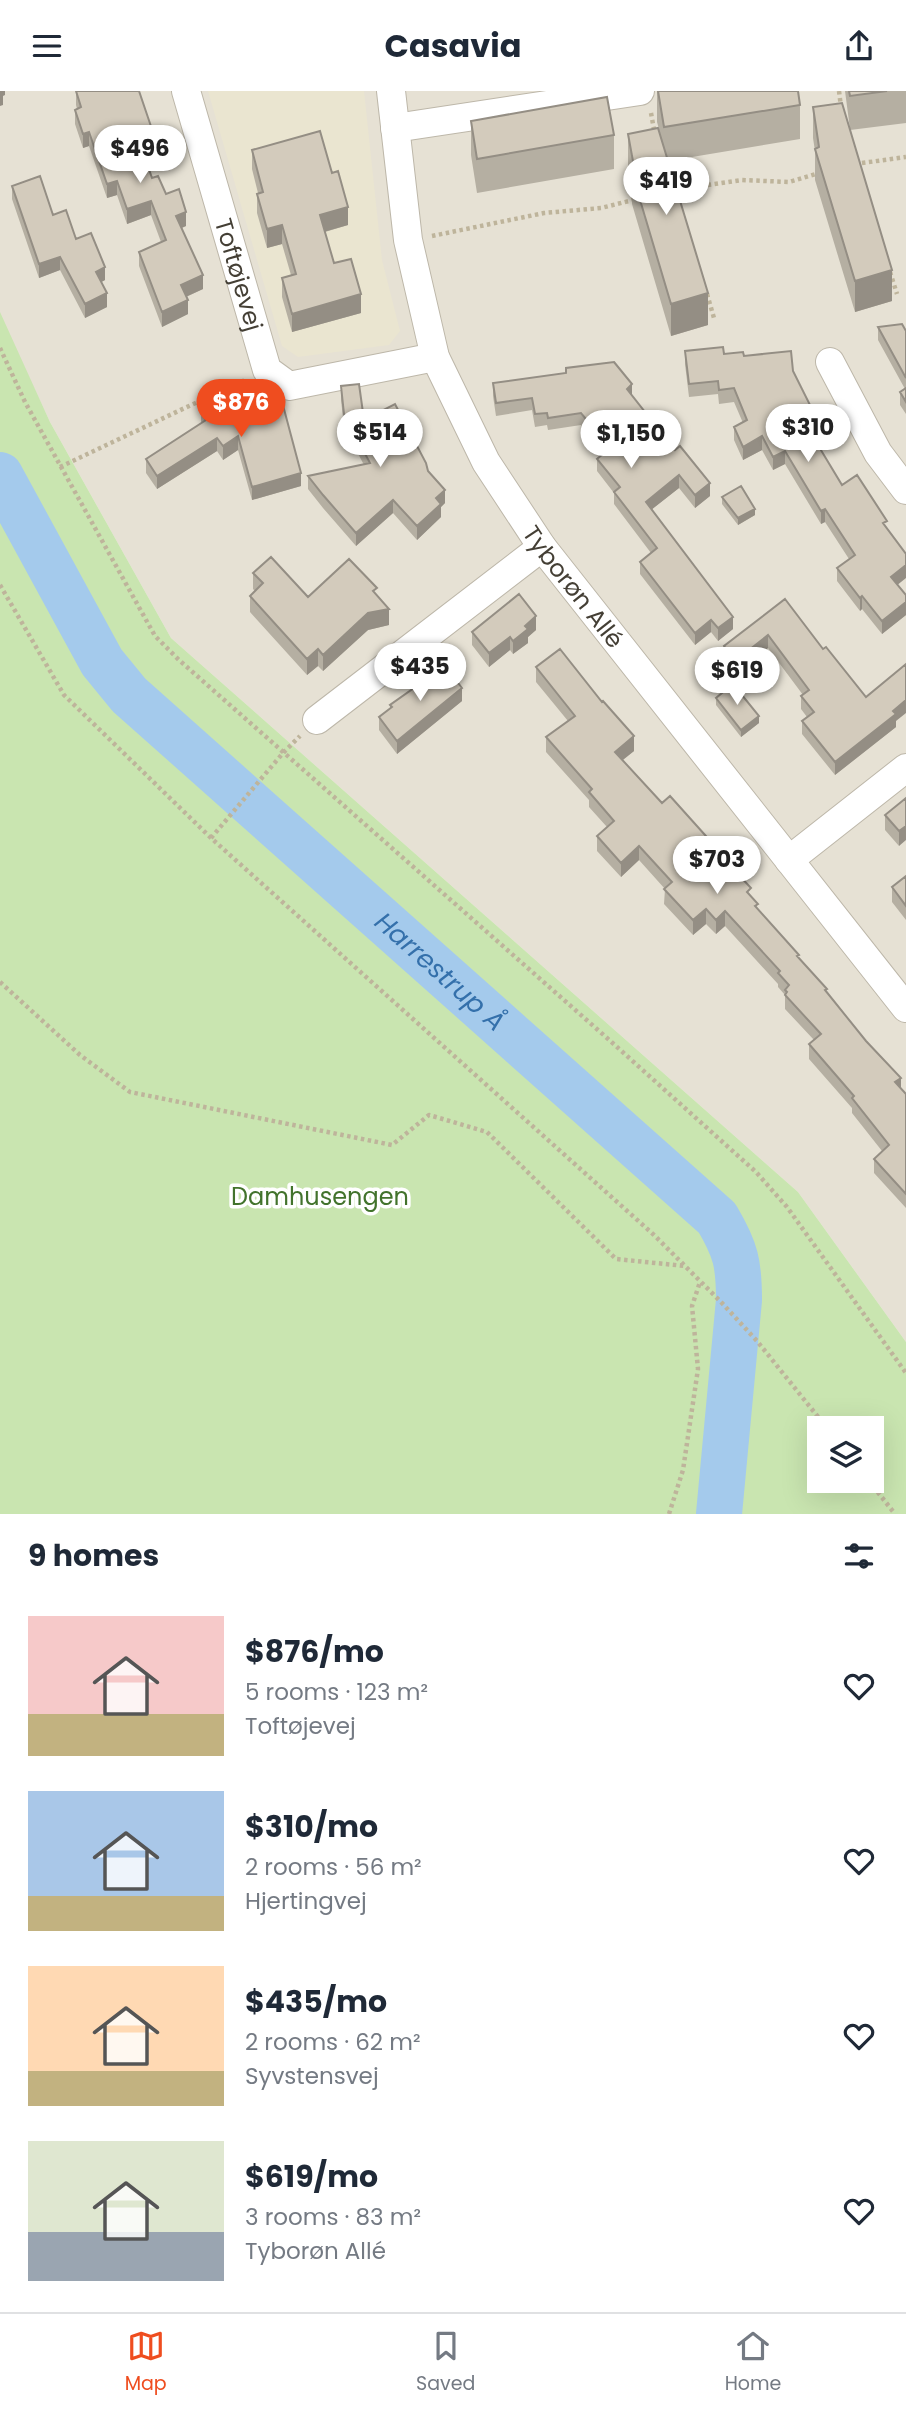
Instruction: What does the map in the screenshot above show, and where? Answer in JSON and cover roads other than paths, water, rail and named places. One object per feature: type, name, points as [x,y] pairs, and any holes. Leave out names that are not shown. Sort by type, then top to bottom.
[{"type":"street","name":"Toftøjevej","points":[[186,91],[267,369],[289,386],[435,357]]},
{"type":"street","name":"Tyborøn Allé","points":[[391,91],[408,240],[435,357],[486,462],[542,547],[906,1008]]},
{"type":"street","points":[[395,128],[644,96]]},
{"type":"street","points":[[830,362],[878,453],[906,489]]},
{"type":"street","points":[[309,727],[542,547]]},
{"type":"street","points":[[789,860],[906,768]]},
{"type":"waterway","name":"Harrestrup Å","points":[[0,475],[102,662],[129,695],[717,1218],[735,1258],[739,1300],[719,1514]]},
{"type":"park label","name":"Damhusengen","points":[[320,1196]]}]
